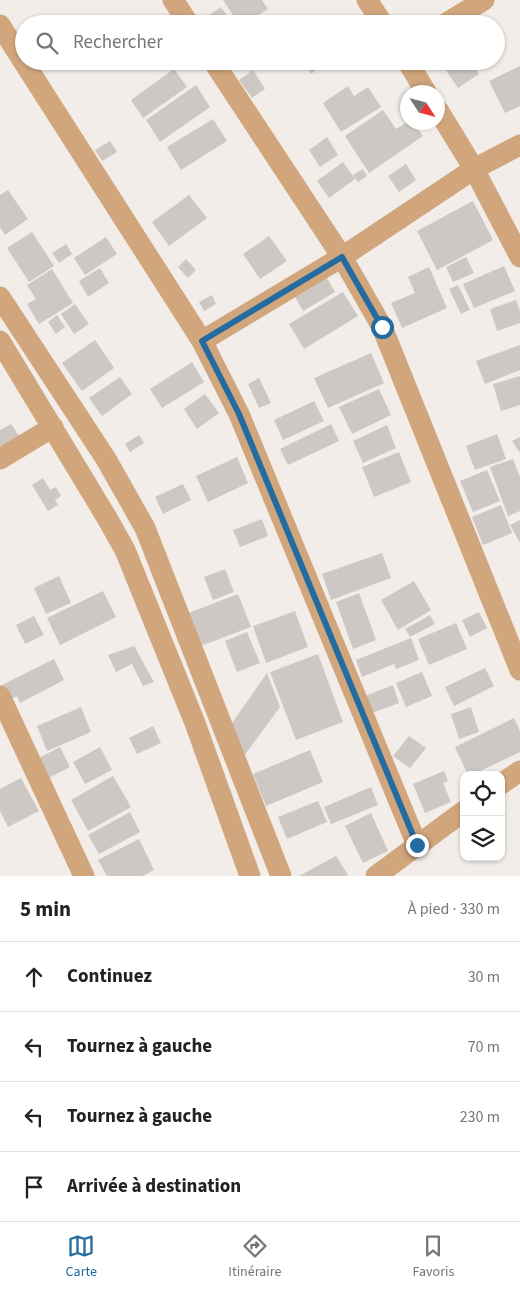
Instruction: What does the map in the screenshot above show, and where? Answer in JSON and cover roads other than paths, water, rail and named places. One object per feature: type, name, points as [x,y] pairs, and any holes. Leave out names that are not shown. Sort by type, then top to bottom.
[{"type":"street","points":[[173,0],[183,15]]},
{"type":"street","points":[[367,0],[377,15]]},
{"type":"street","points":[[460,15],[484,0]]},
{"type":"street","points":[[0,25],[15,48]]},
{"type":"street","points":[[29,70],[202,341],[239,414],[417,845]]},
{"type":"street","points":[[219,70],[342,257],[382,327],[520,670]]},
{"type":"street","points":[[413,70],[422,85]]},
{"type":"street","points":[[445,121],[474,169],[520,257]]},
{"type":"street","points":[[202,341],[342,257],[474,169],[520,145]]},
{"type":"street","points":[[0,297],[106,460],[145,528],[281,876]]},
{"type":"street","points":[[0,341],[125,550],[195,723],[250,876]]},
{"type":"street","points":[[0,459],[52,427]]},
{"type":"street","points":[[0,696],[84,876]]},
{"type":"street","points":[[505,781],[520,771]]},
{"type":"street","points":[[376,876],[460,814]]}]
